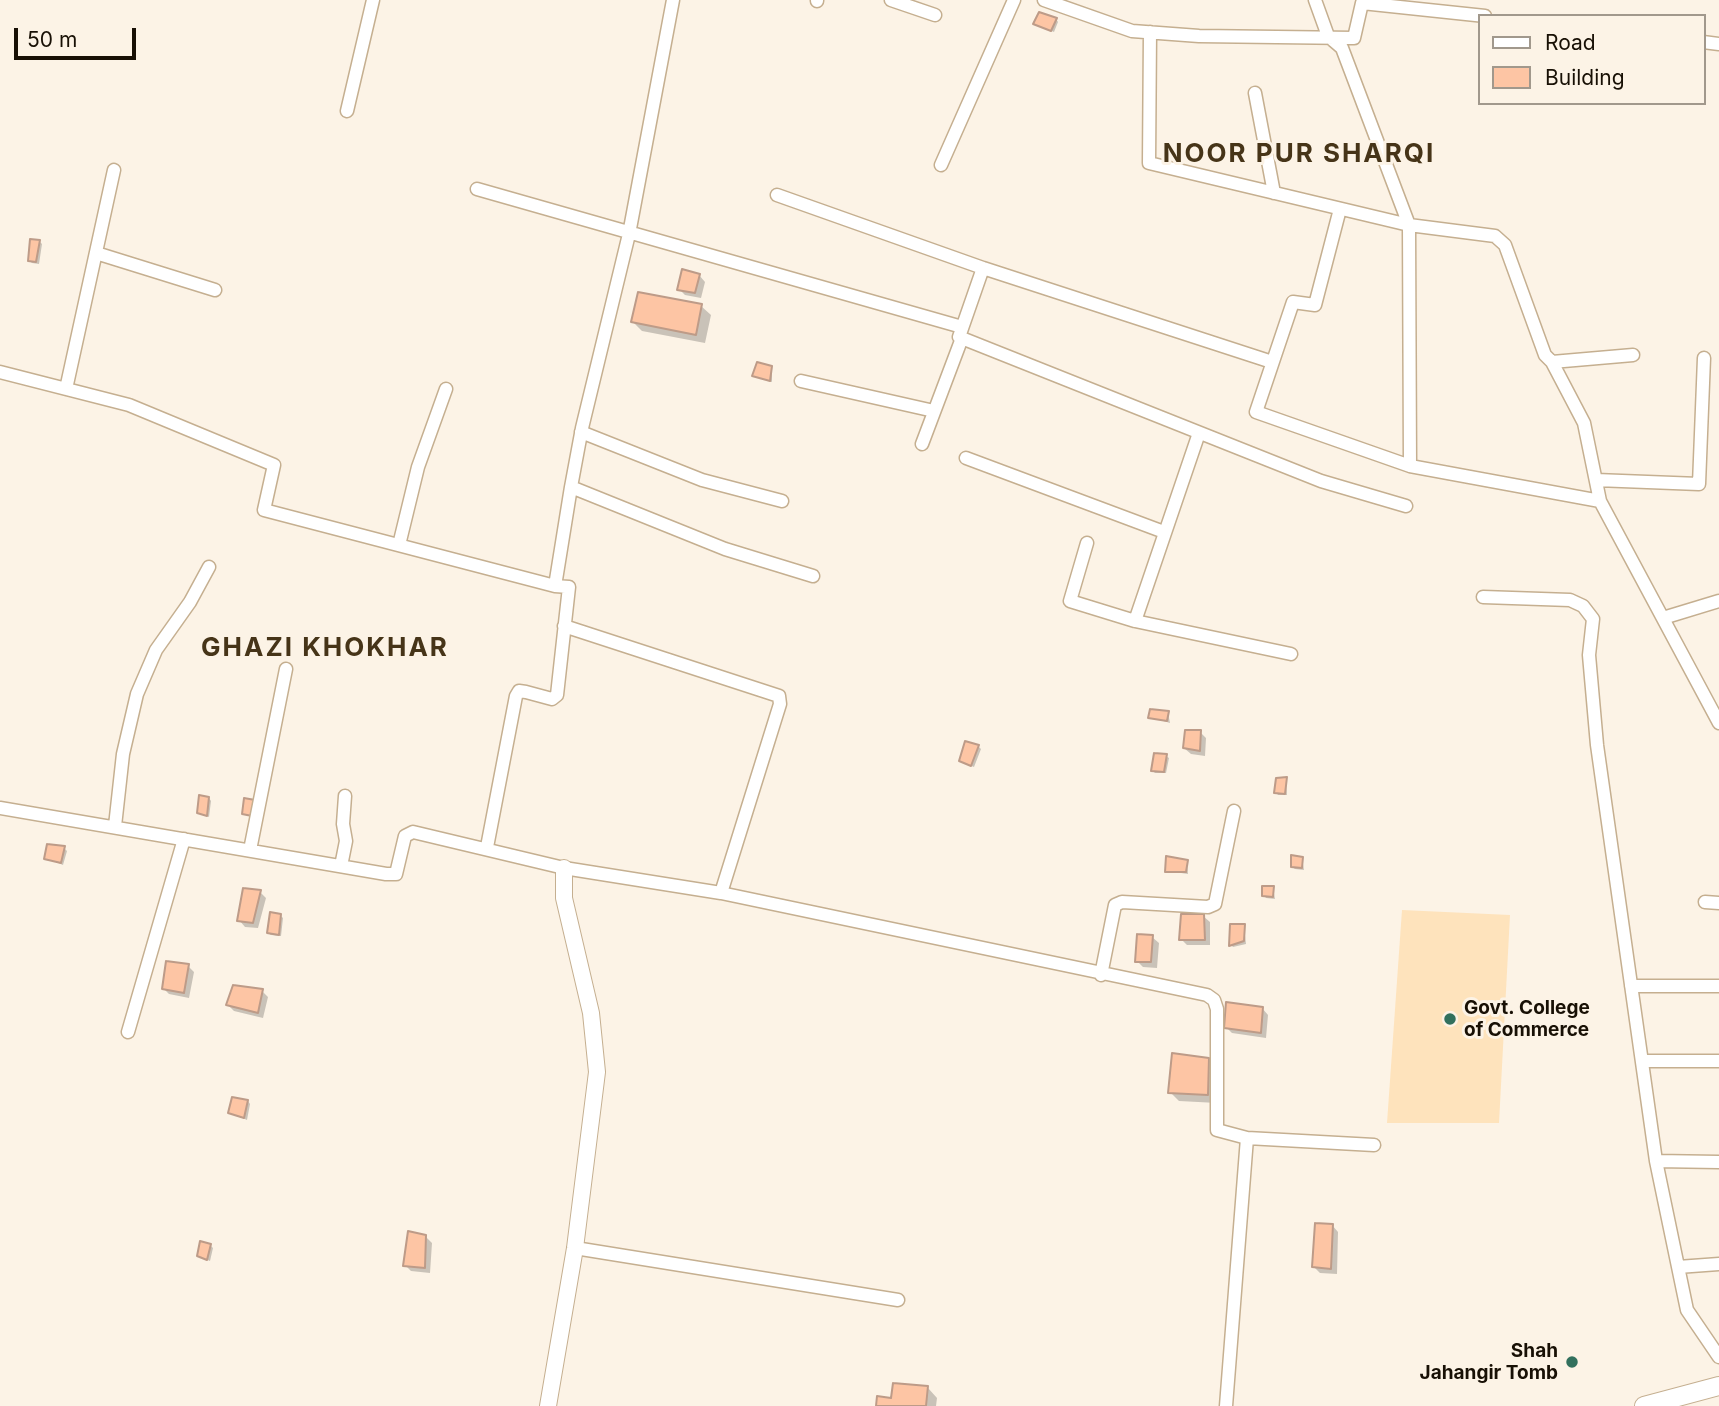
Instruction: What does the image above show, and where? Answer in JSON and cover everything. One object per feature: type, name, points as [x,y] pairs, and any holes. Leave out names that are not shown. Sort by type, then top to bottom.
[{"type":"main road","points":[[1644,1406],[1719,1386]]},
{"type":"street","points":[[346,111],[373,0]]},
{"type":"street","points":[[555,586],[581,432],[629,234],[673,0]]},
{"type":"street","points":[[891,0],[934,15]]},
{"type":"street","points":[[941,165],[1014,0]]},
{"type":"street","points":[[1044,0],[1132,31],[1199,37],[1356,38],[1362,3],[1478,15]]},
{"type":"street","points":[[1315,0],[1328,36],[1342,48],[1409,225],[1410,466]]},
{"type":"street","points":[[1150,32],[1149,163],[1409,225],[1495,236],[1501,240],[1545,355],[1552,362],[1584,423],[1600,500],[1719,723]]},
{"type":"street","points":[[1255,93],[1274,193]]},
{"type":"street","points":[[66,389],[114,170]]},
{"type":"street","points":[[477,189],[962,332],[1199,433],[1321,481],[1406,506]]},
{"type":"street","points":[[777,195],[983,268],[1272,362]]},
{"type":"street","points":[[1340,209],[1315,305],[1293,302],[1256,412],[1410,466],[1600,500]]},
{"type":"street","points":[[96,253],[215,290]]},
{"type":"street","points":[[922,444],[983,268]]},
{"type":"street","points":[[1552,362],[1633,355]]},
{"type":"street","points":[[1596,480],[1699,484],[1704,358]]},
{"type":"street","points":[[0,372],[130,405],[274,465],[264,510],[555,586],[569,587],[555,698],[526,691],[519,691],[516,696],[487,847]]},
{"type":"street","points":[[801,381],[934,411]]},
{"type":"street","points":[[399,545],[418,467],[446,389]]},
{"type":"street","points":[[581,432],[702,480],[782,501]]},
{"type":"street","points":[[1135,621],[1199,433]]},
{"type":"street","points":[[965,458],[1164,532]]},
{"type":"street","points":[[571,487],[725,549],[813,576]]},
{"type":"street","points":[[1087,543],[1070,601],[1135,621],[1291,654]]},
{"type":"street","points":[[115,827],[123,754],[137,694],[156,650],[190,602],[209,567]]},
{"type":"street","points":[[1483,597],[1570,600],[1583,606],[1593,620],[1589,655],[1597,746],[1656,1161],[1687,1310],[1707,1344],[1719,1357]]},
{"type":"street","points":[[1663,618],[1719,601]]},
{"type":"street","points":[[564,626],[779,696],[721,893]]},
{"type":"street","points":[[250,850],[286,669]]},
{"type":"street","points":[[341,866],[346,841],[343,824],[345,796]]},
{"type":"street","points":[[0,808],[396,874],[405,836],[413,832],[565,867],[721,893],[1101,975],[1208,995],[1214,999],[1217,1009],[1214,1127],[1220,1132],[1247,1138],[1374,1145]]},
{"type":"street","points":[[1101,975],[1115,905],[1122,902],[1208,907],[1215,904],[1234,811]]},
{"type":"street","points":[[128,1031],[184,839]]},
{"type":"street","points":[[548,1406],[575,1248],[597,1072],[591,1013],[564,898],[565,867]]},
{"type":"street","points":[[1705,902],[1719,903]]},
{"type":"street","points":[[1631,986],[1719,986]]},
{"type":"street","points":[[1642,1061],[1719,1061]]},
{"type":"street","points":[[1226,1406],[1247,1138]]},
{"type":"street","points":[[1656,1161],[1719,1162]]},
{"type":"street","points":[[575,1248],[898,1300]]},
{"type":"street","points":[[1678,1267],[1719,1264]]},
{"type":"shaded area","name":"Govt. College of Commerce","points":[[1402,910],[1510,915],[1499,1123],[1387,1123]]},
{"type":"building","points":[[1039,12],[1057,18],[1051,31],[1033,24]]},
{"type":"building","points":[[30,239],[40,240],[36,262],[28,261]]},
{"type":"building","points":[[682,269],[700,274],[695,293],[677,290]]},
{"type":"building","points":[[638,292],[702,304],[696,335],[631,322]]},
{"type":"building","points":[[757,362],[772,366],[770,381],[752,376]]},
{"type":"building","points":[[1150,709],[1169,711],[1167,721],[1148,718]]},
{"type":"building","points":[[1185,730],[1201,730],[1200,751],[1183,748]]},
{"type":"building","points":[[965,741],[979,745],[971,766],[959,761]]},
{"type":"building","points":[[1154,753],[1167,754],[1164,772],[1151,771]]},
{"type":"building","points":[[1287,777],[1285,794],[1274,793],[1276,778]]},
{"type":"building","points":[[199,795],[209,797],[207,816],[197,813]]},
{"type":"building","points":[[244,798],[255,800],[252,816],[242,814]]},
{"type":"building","points":[[47,844],[65,846],[61,863],[44,859]]},
{"type":"building","points":[[1291,855],[1303,857],[1302,868],[1291,867]]},
{"type":"building","points":[[1166,856],[1188,860],[1186,872],[1165,872]]},
{"type":"building","points":[[1262,886],[1274,886],[1273,897],[1262,896]]},
{"type":"building","points":[[243,888],[261,890],[253,923],[237,921]]},
{"type":"building","points":[[270,912],[281,914],[279,935],[267,933]]},
{"type":"building","points":[[1181,914],[1204,914],[1205,940],[1179,940]]},
{"type":"building","points":[[1230,924],[1245,924],[1244,941],[1229,946]]},
{"type":"building","points":[[1137,934],[1153,935],[1151,962],[1135,962]]},
{"type":"building","points":[[166,961],[189,964],[184,993],[162,989]]},
{"type":"building","points":[[233,985],[263,989],[258,1013],[226,1005]]},
{"type":"building","points":[[1226,1002],[1263,1007],[1261,1033],[1224,1028]]},
{"type":"building","points":[[1172,1053],[1209,1058],[1208,1095],[1168,1093]]},
{"type":"building","points":[[232,1097],[248,1100],[244,1118],[228,1113]]},
{"type":"building","points":[[1315,1223],[1333,1224],[1331,1269],[1312,1267]]},
{"type":"building","points":[[408,1231],[426,1235],[425,1268],[403,1266]]},
{"type":"building","points":[[200,1241],[211,1244],[207,1260],[197,1256]]},
{"type":"building","points":[[893,1383],[928,1386],[926,1406],[876,1406],[877,1396],[891,1398]]},
{"type":"place","name":"Govt. College of Commerce","points":[[1450,1019]]},
{"type":"place","name":"Shah Jahangir Tomb","points":[[1572,1362]]},
{"type":"district","name":"NOOR PUR SHARQI","points":[[1299,154]]},
{"type":"district","name":"GHAZI KHOKHAR","points":[[325,648]]}]
